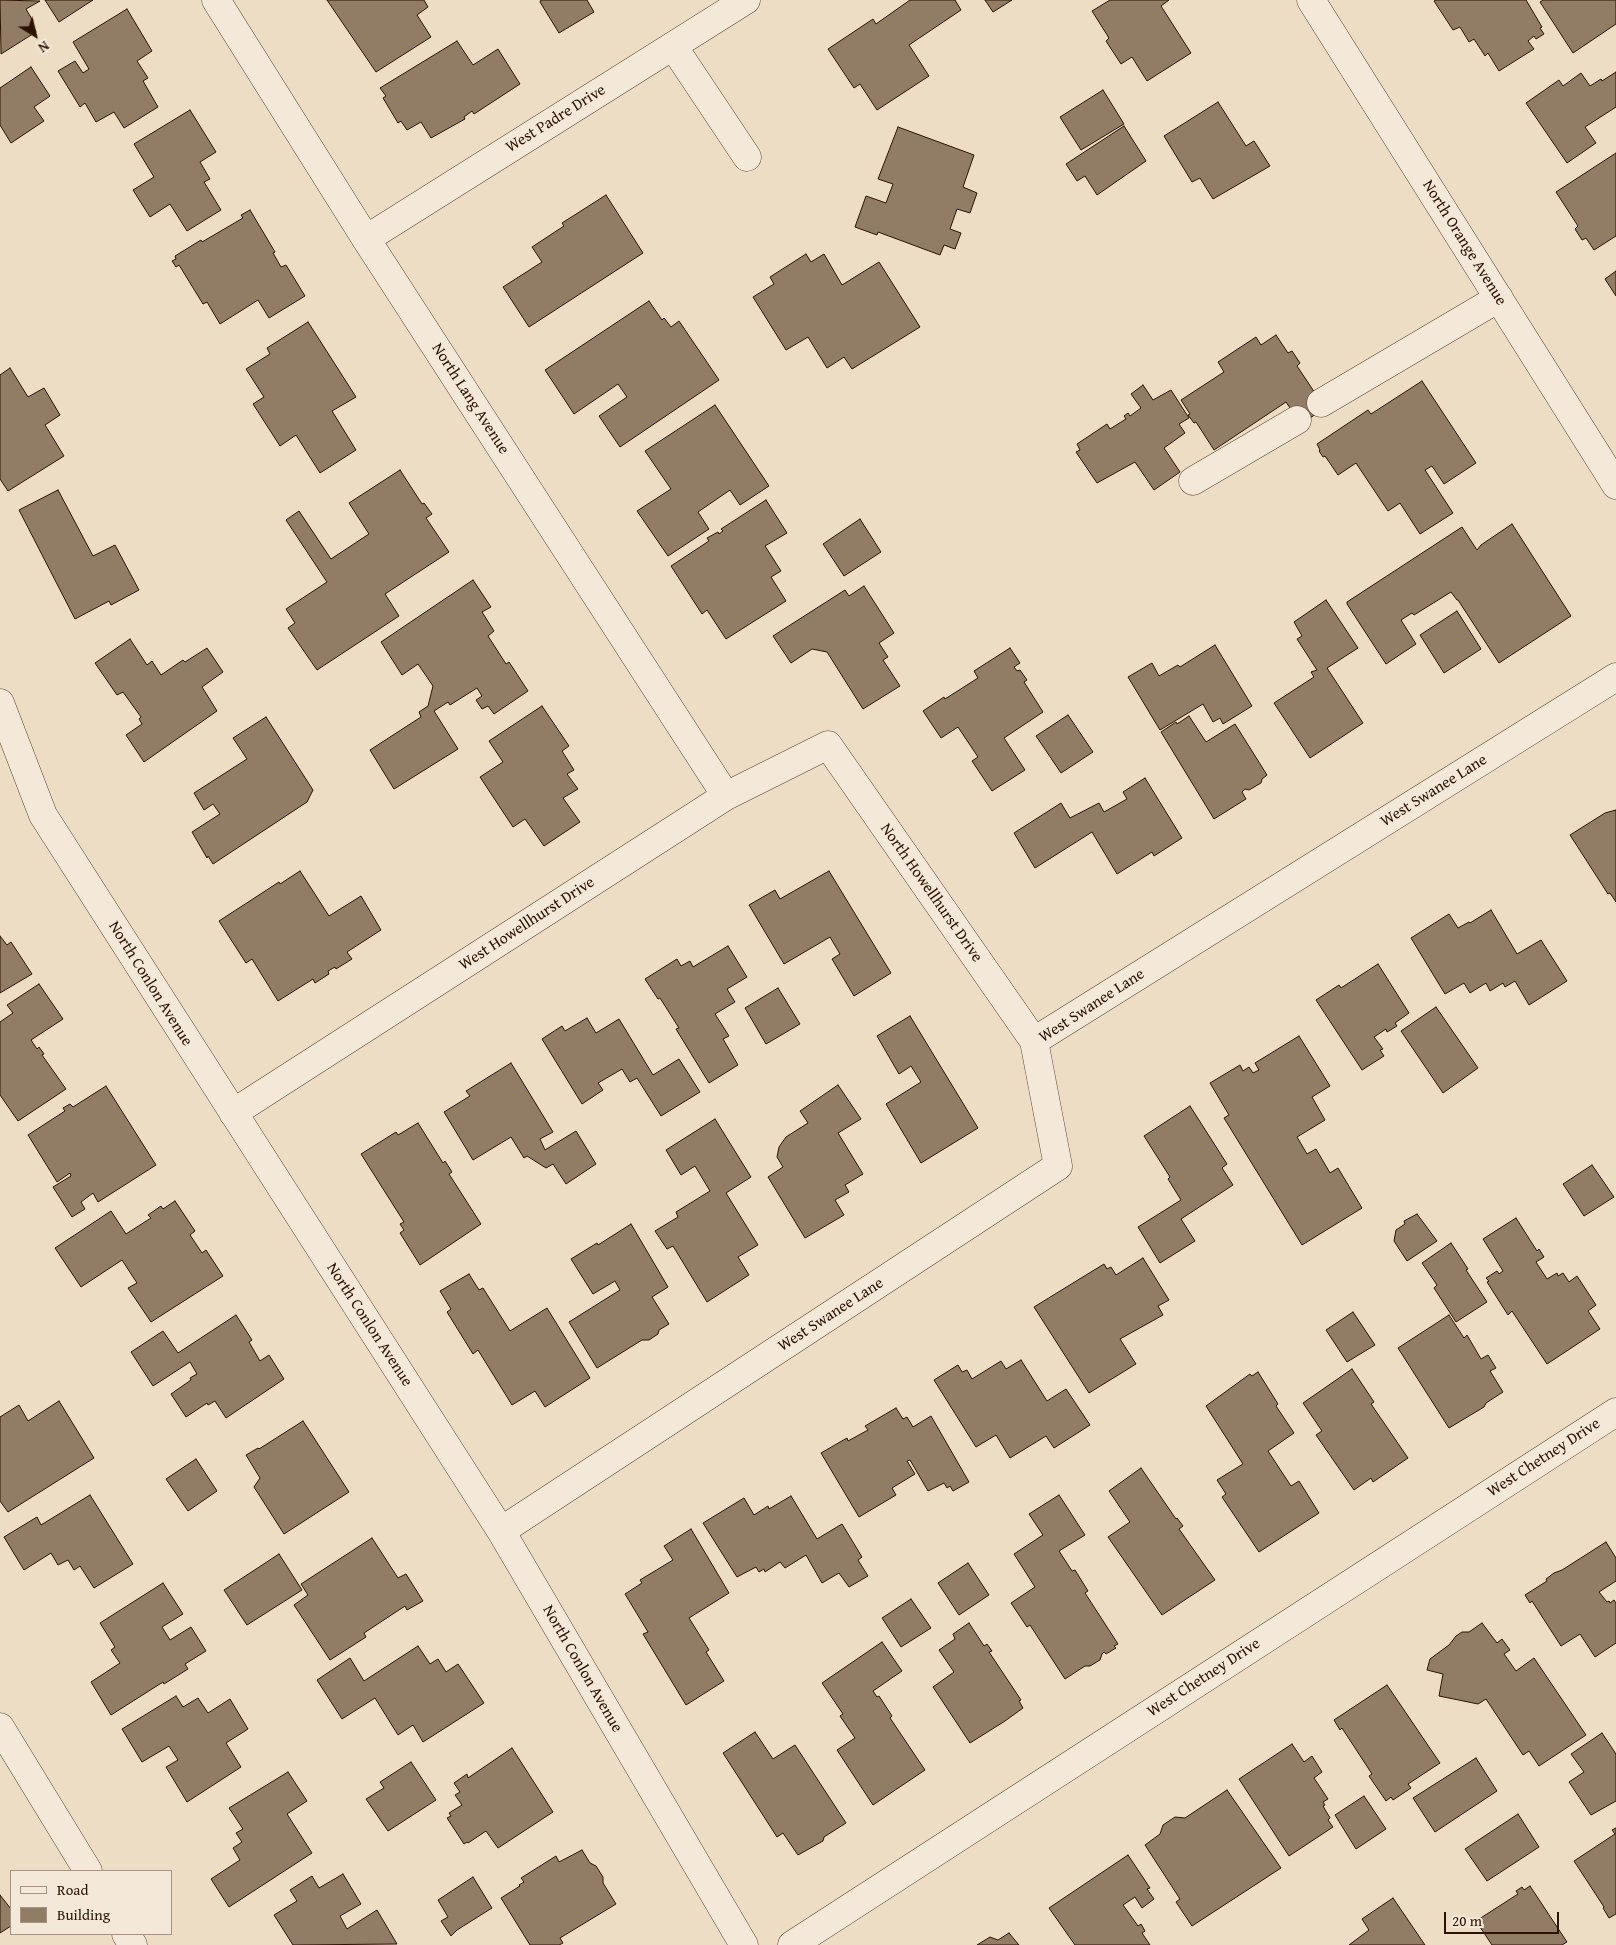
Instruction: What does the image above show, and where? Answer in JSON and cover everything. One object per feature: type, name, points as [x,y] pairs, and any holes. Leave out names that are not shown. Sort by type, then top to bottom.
[{"type":"street","name":"North Lang Avenue","points":[[216,0],[366,239],[726,796]]},
{"type":"street","name":"West Padre Drive","points":[[366,239],[746,0]]},
{"type":"street","name":"North Orange Avenue","points":[[1312,0],[1616,485]]},
{"type":"street","points":[[673,46],[747,157]]},
{"type":"street","points":[[1322,403],[1498,298]]},
{"type":"street","points":[[1194,481],[1297,420]]},
{"type":"street","name":"West Swanee Lane","points":[[501,1531],[1058,1166],[1034,1041],[1616,677]]},
{"type":"street","name":"North Conlon Avenue","points":[[0,703],[42,815],[501,1531],[744,1945]]},
{"type":"street","name":"West Howellhurst Drive","points":[[233,1113],[726,796],[828,745]]},
{"type":"street","name":"North Howellhurst Drive","points":[[828,745],[1034,1041]]},
{"type":"street","name":"West Chetney Drive","points":[[792,1945],[1616,1412]]},
{"type":"street","points":[[0,1727],[87,1870]]},
{"type":"building","points":[[0,0],[40,1],[26,9],[33,21],[31,22],[36,32],[1,54]]},
{"type":"building","points":[[45,0],[93,0],[59,22]]},
{"type":"building","points":[[327,0],[424,0],[428,7],[417,15],[431,37],[376,72]]},
{"type":"building","points":[[541,0],[587,0],[594,12],[559,33],[540,2]]},
{"type":"building","points":[[910,0],[955,0],[961,10],[909,45],[929,76],[877,110],[860,84],[854,88],[828,49],[873,19],[876,24]]},
{"type":"building","points":[[985,0],[1012,0],[993,12]]},
{"type":"building","points":[[1110,0],[1169,0],[1161,6],[1191,53],[1147,81],[1132,57],[1121,64],[1106,41],[1109,38],[1092,11]]},
{"type":"building","points":[[1526,0],[1542,27],[1540,28],[1544,34],[1536,39],[1534,36],[1528,41],[1534,49],[1499,71],[1488,53],[1485,56],[1474,39],[1469,42],[1460,27],[1453,30],[1434,1]]},
{"type":"building","points":[[1543,0],[1616,0],[1616,24],[1573,53],[1540,2]]},
{"type":"building","points":[[127,9],[152,51],[137,61],[148,78],[143,81],[158,107],[124,128],[114,112],[96,122],[85,103],[80,107],[58,71],[75,61],[83,73],[89,69],[73,42]]},
{"type":"building","points":[[457,41],[473,65],[498,49],[520,84],[474,114],[472,111],[464,117],[465,119],[431,138],[421,122],[407,130],[401,121],[398,123],[383,98],[386,96],[380,88]]},
{"type":"building","points":[[31,67],[50,96],[34,107],[44,121],[11,143],[0,125],[0,88]]},
{"type":"building","points":[[1616,72],[1616,107],[1585,127],[1596,143],[1567,163],[1526,103],[1559,80],[1563,86],[1581,73],[1590,86]]},
{"type":"building","points":[[1103,90],[1124,124],[1081,150],[1060,117]]},
{"type":"building","points":[[1218,102],[1246,146],[1254,141],[1270,166],[1213,199],[1200,178],[1192,182],[1164,136]]},
{"type":"building","points":[[190,110],[216,152],[200,162],[210,179],[204,182],[221,210],[187,231],[170,204],[150,217],[133,190],[154,177],[134,144]]},
{"type":"building","points":[[1124,126],[1146,161],[1097,195],[1085,176],[1077,181],[1066,164]]},
{"type":"building","points":[[898,127],[974,155],[963,187],[977,193],[970,213],[957,209],[950,229],[961,233],[955,249],[944,245],[940,255],[878,232],[877,235],[855,227],[866,196],[886,203],[893,184],[878,179]]},
{"type":"building","points":[[1616,153],[1616,236],[1594,250],[1586,238],[1582,240],[1575,229],[1578,226],[1556,192]]},
{"type":"building","points":[[606,195],[643,253],[529,327],[503,287],[542,262],[532,247],[564,226],[562,223]]},
{"type":"building","points":[[250,210],[275,252],[273,253],[281,267],[286,265],[305,296],[269,318],[258,300],[220,324],[207,302],[203,304],[179,265],[176,267],[172,261],[176,259],[175,256],[201,240],[202,242],[243,218],[241,215]]},
{"type":"building","points":[[806,254],[811,262],[824,254],[842,285],[879,262],[920,327],[852,369],[844,357],[827,368],[808,337],[786,350],[753,297],[774,284],[770,277]]},
{"type":"building","points":[[1616,271],[1616,296],[1605,279]]},
{"type":"building","points":[[649,301],[662,320],[664,318],[671,327],[679,321],[719,380],[620,447],[599,416],[627,397],[618,384],[574,414],[545,370]]},
{"type":"building","points":[[308,322],[356,397],[332,411],[356,450],[320,473],[296,435],[280,446],[253,404],[264,397],[246,369],[270,354],[267,348]]},
{"type":"building","points":[[1276,335],[1288,353],[1292,351],[1300,363],[1297,366],[1325,408],[1301,424],[1286,402],[1214,450],[1196,422],[1194,423],[1188,415],[1190,414],[1181,400],[1224,372],[1218,362],[1256,337],[1261,345]]},
{"type":"building","points":[[10,368],[28,397],[44,388],[60,415],[45,425],[64,456],[8,491],[0,479],[0,375]]},
{"type":"building","points":[[1422,381],[1476,463],[1444,484],[1432,466],[1425,470],[1453,513],[1420,534],[1400,503],[1388,511],[1356,463],[1338,475],[1325,456],[1323,457],[1317,444],[1368,410],[1371,414]]},
{"type":"building","points":[[1143,385],[1153,400],[1171,390],[1189,418],[1179,424],[1185,433],[1164,448],[1180,472],[1154,490],[1135,462],[1097,483],[1076,452],[1080,450],[1077,444],[1107,424],[1110,429],[1126,419],[1124,416],[1128,413],[1130,416],[1141,408],[1131,394]]},
{"type":"building","points":[[715,405],[769,486],[740,505],[730,490],[698,512],[709,529],[668,556],[637,511],[671,489],[645,451]]},
{"type":"building","points":[[400,470],[422,504],[424,503],[432,514],[426,518],[449,552],[385,594],[399,616],[317,670],[288,628],[295,623],[286,609],[327,582],[286,520],[299,511],[331,559],[369,534],[349,503]]},
{"type":"building","points":[[58,490],[93,556],[115,545],[139,590],[111,605],[109,601],[75,619],[19,510]]},
{"type":"building","points":[[766,500],[787,533],[765,546],[781,571],[771,577],[786,601],[726,639],[707,610],[702,614],[671,566],[709,541],[707,538],[718,532],[719,534],[723,531],[721,529]]},
{"type":"building","points":[[860,519],[881,552],[844,576],[823,544]]},
{"type":"building","points":[[1512,524],[1571,616],[1499,663],[1451,592],[1414,615],[1412,613],[1401,620],[1416,644],[1386,664],[1347,602],[1462,527],[1477,550],[1481,545]]},
{"type":"building","points":[[473,580],[491,607],[482,612],[494,631],[488,636],[506,664],[509,662],[528,691],[494,714],[488,706],[482,709],[476,700],[482,696],[477,688],[450,705],[448,702],[434,711],[458,749],[394,789],[370,750],[421,717],[419,712],[428,706],[433,686],[418,664],[402,675],[381,642]]},
{"type":"building","points":[[864,586],[894,633],[879,643],[888,657],[883,660],[900,686],[863,709],[827,652],[812,649],[791,663],[773,636],[845,590],[849,596]]},
{"type":"building","points":[[1326,600],[1358,648],[1327,668],[1363,723],[1310,758],[1274,703],[1314,677],[1311,672],[1317,670],[1297,639],[1302,636],[1294,622]]},
{"type":"building","points":[[1457,611],[1481,649],[1444,673],[1420,635]]},
{"type":"building","points":[[130,639],[147,665],[152,661],[161,675],[183,660],[185,662],[207,648],[223,672],[202,687],[217,711],[144,762],[126,735],[142,724],[139,719],[141,717],[123,692],[117,695],[95,663]]},
{"type":"building","points":[[1215,645],[1252,706],[1223,724],[1220,718],[1213,722],[1203,704],[1160,730],[1128,677],[1152,663],[1159,676],[1178,665],[1180,667]]},
{"type":"building","points":[[1010,648],[1020,663],[1014,667],[1017,671],[1020,670],[1027,680],[1024,682],[1043,712],[1004,738],[1025,770],[992,791],[972,761],[978,757],[958,727],[941,738],[923,711],[978,678],[974,671]]},
{"type":"building","points":[[542,706],[569,746],[562,751],[574,770],[567,774],[578,789],[563,798],[580,822],[544,846],[525,819],[513,827],[480,777],[503,762],[489,741]]},
{"type":"building","points":[[1068,715],[1093,752],[1061,773],[1036,736]]},
{"type":"building","points":[[1189,716],[1206,742],[1235,724],[1267,775],[1262,779],[1261,783],[1242,792],[1246,799],[1214,819],[1161,732]]},
{"type":"building","points":[[266,717],[313,790],[307,802],[213,864],[208,856],[207,858],[192,832],[220,814],[213,804],[204,810],[194,793],[247,759],[233,738]]},
{"type":"building","points":[[1145,778],[1182,838],[1154,856],[1152,852],[1117,874],[1092,832],[1035,868],[1014,833],[1061,803],[1070,818],[1099,803],[1104,812],[1127,799],[1123,792]]},
{"type":"building","points":[[1616,810],[1616,902],[1610,893],[1608,894],[1570,835],[1605,813]]},
{"type":"building","points":[[300,871],[329,916],[361,896],[381,930],[347,952],[352,959],[336,969],[335,967],[328,971],[329,974],[315,983],[313,979],[278,1001],[252,959],[246,963],[219,921],[279,882],[280,884]]},
{"type":"building","points":[[829,871],[891,973],[854,996],[832,959],[840,954],[830,937],[784,964],[749,905],[775,890],[780,899]]},
{"type":"building","points":[[1491,910],[1517,954],[1541,940],[1567,981],[1529,1005],[1515,981],[1505,987],[1503,983],[1490,991],[1486,983],[1470,993],[1464,983],[1445,994],[1411,938],[1449,914],[1458,928]]},
{"type":"building","points":[[0,936],[7,945],[11,942],[32,974],[0,993]]},
{"type":"building","points":[[728,946],[747,977],[727,989],[735,1002],[715,1014],[729,1036],[723,1039],[738,1065],[709,1083],[676,1029],[679,1028],[645,979],[677,959],[681,966],[690,961],[693,967]]},
{"type":"building","points":[[1378,964],[1409,1013],[1395,1023],[1397,1026],[1387,1032],[1386,1029],[1374,1037],[1383,1049],[1380,1050],[1384,1056],[1362,1070],[1316,1000],[1339,985],[1341,988]]},
{"type":"building","points":[[39,984],[63,1019],[31,1040],[37,1049],[39,1047],[44,1054],[42,1055],[66,1089],[18,1121],[0,1095],[0,1022],[13,1013],[7,1005]]},
{"type":"building","points":[[778,988],[800,1024],[766,1044],[745,1008]]},
{"type":"building","points":[[1436,1007],[1478,1068],[1443,1093],[1401,1031]]},
{"type":"building","points":[[910,1016],[978,1128],[921,1163],[886,1104],[921,1082],[911,1066],[899,1074],[877,1036]]},
{"type":"building","points":[[587,1018],[596,1033],[619,1019],[653,1075],[679,1059],[700,1092],[661,1116],[637,1078],[630,1082],[622,1069],[598,1083],[603,1090],[582,1104],[542,1039],[562,1026],[565,1031]]},
{"type":"building","points":[[1299,1036],[1330,1086],[1312,1097],[1325,1120],[1297,1137],[1307,1154],[1316,1149],[1330,1173],[1338,1168],[1362,1208],[1302,1245],[1224,1118],[1229,1115],[1210,1083],[1240,1065],[1243,1071],[1249,1067],[1253,1073],[1259,1070],[1255,1063]]},
{"type":"building","points":[[511,1063],[553,1132],[540,1139],[545,1150],[576,1131],[596,1164],[566,1184],[553,1164],[546,1168],[527,1156],[524,1158],[511,1137],[473,1160],[444,1112],[470,1096],[466,1091]]},
{"type":"building","points":[[838,1085],[861,1119],[838,1133],[863,1174],[845,1185],[849,1192],[835,1200],[844,1215],[805,1238],[768,1177],[783,1167],[777,1157],[779,1147],[786,1137],[808,1123],[800,1111]]},
{"type":"building","points":[[106,1086],[156,1165],[98,1202],[93,1193],[81,1202],[85,1209],[72,1217],[53,1187],[71,1176],[70,1173],[57,1182],[28,1135],[65,1111],[63,1108],[70,1104],[73,1107]]},
{"type":"building","points":[[1190,1106],[1227,1164],[1222,1168],[1233,1185],[1181,1219],[1195,1241],[1160,1263],[1138,1227],[1181,1200],[1168,1179],[1170,1177],[1144,1136]]},
{"type":"building","points":[[715,1119],[751,1177],[726,1193],[758,1245],[738,1257],[749,1275],[707,1302],[673,1246],[667,1249],[655,1231],[678,1217],[676,1212],[710,1191],[695,1166],[681,1175],[666,1150]]},
{"type":"building","points":[[418,1123],[443,1163],[445,1161],[452,1172],[449,1174],[481,1224],[420,1265],[400,1233],[404,1230],[400,1224],[404,1222],[361,1154],[396,1132],[398,1135]]},
{"type":"building","points":[[1592,1165],[1614,1197],[1584,1216],[1563,1184]]},
{"type":"building","points":[[175,1201],[195,1231],[190,1235],[202,1253],[206,1250],[223,1276],[151,1322],[128,1288],[137,1283],[122,1260],[81,1287],[55,1248],[111,1211],[126,1234],[151,1218],[148,1215],[161,1206],[163,1209]]},
{"type":"building","points":[[1417,1214],[1437,1241],[1407,1261],[1394,1241],[1396,1230],[1405,1224],[1404,1221]]},
{"type":"building","points":[[1516,1218],[1537,1251],[1539,1249],[1544,1257],[1536,1262],[1547,1279],[1557,1273],[1558,1276],[1563,1273],[1569,1282],[1577,1276],[1596,1305],[1588,1311],[1600,1329],[1547,1364],[1512,1311],[1508,1315],[1486,1278],[1497,1271],[1499,1274],[1503,1271],[1483,1239]]},
{"type":"building","points":[[631,1224],[668,1287],[652,1297],[669,1324],[659,1330],[658,1334],[649,1340],[642,1340],[597,1368],[569,1322],[620,1290],[615,1281],[593,1294],[571,1259],[597,1243],[598,1245]]},
{"type":"building","points":[[1451,1243],[1487,1302],[1456,1322],[1434,1288],[1437,1285],[1422,1263]]},
{"type":"building","points":[[1143,1258],[1169,1300],[1158,1306],[1163,1315],[1120,1339],[1136,1364],[1089,1393],[1034,1307],[1104,1264],[1107,1269],[1111,1267],[1116,1275]]},
{"type":"building","points":[[469,1274],[479,1290],[483,1288],[510,1331],[547,1308],[590,1378],[545,1407],[535,1391],[512,1405],[478,1350],[473,1354],[447,1312],[451,1309],[440,1291]]},
{"type":"building","points":[[1353,1312],[1375,1345],[1347,1362],[1326,1330]]},
{"type":"building","points":[[236,1315],[252,1340],[249,1342],[260,1361],[269,1355],[284,1379],[226,1418],[215,1401],[208,1405],[207,1403],[186,1417],[171,1394],[197,1374],[190,1362],[153,1386],[131,1352],[163,1331],[178,1353]]},
{"type":"building","points":[[1449,1315],[1464,1338],[1467,1335],[1481,1359],[1488,1355],[1496,1368],[1490,1371],[1503,1392],[1486,1403],[1484,1407],[1449,1428],[1398,1348]]},
{"type":"building","points":[[1021,1360],[1047,1401],[1066,1389],[1090,1425],[1054,1448],[1046,1436],[1010,1458],[996,1435],[976,1447],[934,1380],[958,1365],[962,1372],[967,1370],[972,1379],[1001,1361],[1006,1369]]},
{"type":"building","points":[[1352,1369],[1374,1402],[1371,1404],[1408,1458],[1373,1482],[1371,1478],[1354,1490],[1316,1435],[1322,1431],[1303,1403]]},
{"type":"building","points":[[1258,1372],[1278,1404],[1276,1406],[1294,1433],[1268,1451],[1291,1486],[1299,1481],[1319,1513],[1259,1552],[1222,1497],[1226,1494],[1217,1480],[1243,1464],[1206,1406],[1250,1374],[1252,1376]]},
{"type":"building","points":[[59,1401],[94,1458],[8,1512],[0,1501],[0,1417],[19,1405],[28,1421]]},
{"type":"building","points":[[896,1408],[903,1419],[907,1417],[913,1427],[931,1416],[969,1482],[953,1491],[950,1486],[947,1488],[944,1483],[928,1491],[910,1460],[907,1461],[915,1474],[892,1488],[896,1495],[859,1517],[821,1453],[847,1438],[848,1441],[868,1430],[865,1426]]},
{"type":"building","points":[[303,1421],[349,1492],[284,1534],[254,1487],[260,1478],[246,1455],[259,1449]]},
{"type":"building","points":[[196,1459],[217,1491],[188,1511],[166,1479]]},
{"type":"building","points":[[1141,1468],[1176,1519],[1183,1526],[1179,1529],[1215,1580],[1162,1615],[1108,1537],[1130,1522],[1109,1491]]},
{"type":"building","points":[[90,1495],[133,1564],[94,1588],[80,1566],[74,1570],[68,1560],[58,1565],[51,1553],[24,1570],[4,1537],[37,1517],[41,1525]]},
{"type":"building","points":[[1059,1495],[1085,1535],[1059,1551],[1072,1571],[1075,1570],[1088,1591],[1085,1593],[1118,1644],[1114,1646],[1116,1648],[1106,1654],[1104,1652],[1100,1660],[1090,1666],[1085,1666],[1065,1679],[1030,1625],[1027,1627],[1011,1603],[1035,1587],[1014,1554],[1043,1535],[1029,1514]]},
{"type":"building","points":[[791,1496],[817,1539],[842,1524],[862,1557],[858,1560],[868,1576],[849,1587],[839,1573],[822,1583],[806,1555],[785,1568],[780,1562],[765,1572],[764,1569],[759,1572],[756,1567],[737,1577],[703,1523],[744,1498],[754,1515],[768,1506],[769,1509]]},
{"type":"building","points":[[691,1529],[729,1593],[689,1618],[709,1650],[706,1652],[724,1681],[686,1705],[643,1634],[648,1632],[625,1594],[642,1583],[640,1580],[673,1560],[664,1546]]},
{"type":"building","points":[[372,1538],[398,1578],[406,1574],[423,1601],[407,1610],[405,1606],[364,1633],[366,1637],[330,1660],[294,1605],[308,1595],[301,1584]]},
{"type":"building","points":[[1606,1542],[1616,1558],[1616,1581],[1599,1592],[1607,1602],[1609,1601],[1610,1603],[1614,1600],[1616,1603],[1616,1643],[1595,1657],[1580,1634],[1561,1646],[1532,1601],[1530,1603],[1525,1595],[1547,1581],[1546,1579],[1554,1573],[1562,1570]]},
{"type":"building","points":[[279,1554],[302,1590],[247,1625],[224,1590]]},
{"type":"building","points":[[968,1563],[989,1595],[959,1615],[938,1583]]},
{"type":"building","points":[[163,1583],[183,1614],[162,1627],[170,1640],[191,1627],[206,1651],[185,1664],[188,1669],[164,1684],[163,1682],[111,1715],[91,1682],[120,1663],[111,1650],[115,1647],[100,1623]]},
{"type":"building","points":[[911,1599],[931,1628],[901,1647],[882,1618]]},
{"type":"building","points":[[969,1623],[984,1646],[987,1644],[992,1651],[989,1652],[1021,1700],[1019,1701],[1023,1708],[970,1743],[933,1687],[954,1672],[939,1650],[955,1639],[953,1634]]},
{"type":"building","points":[[1482,1623],[1497,1643],[1502,1639],[1510,1650],[1504,1654],[1516,1671],[1534,1658],[1586,1735],[1539,1766],[1529,1751],[1523,1755],[1486,1699],[1478,1704],[1439,1696],[1443,1674],[1427,1670],[1430,1659],[1449,1645],[1456,1636],[1462,1632],[1469,1632]]},
{"type":"building","points":[[882,1642],[902,1671],[873,1691],[877,1697],[879,1696],[892,1716],[890,1718],[925,1770],[873,1805],[837,1750],[855,1738],[840,1716],[843,1714],[822,1683]]},
{"type":"building","points":[[418,1646],[430,1664],[438,1659],[446,1672],[458,1664],[484,1703],[423,1742],[413,1725],[398,1735],[375,1698],[342,1719],[317,1680],[350,1658],[364,1681]]},
{"type":"building","points":[[1387,1685],[1440,1763],[1408,1784],[1411,1788],[1393,1800],[1391,1797],[1386,1801],[1369,1776],[1372,1774],[1342,1728],[1340,1730],[1334,1720]]},
{"type":"building","points":[[176,1696],[183,1707],[198,1698],[208,1713],[230,1699],[248,1729],[226,1743],[241,1767],[187,1802],[166,1767],[178,1760],[169,1746],[142,1762],[122,1729]]},
{"type":"building","points":[[755,1732],[773,1759],[795,1745],[846,1823],[824,1837],[823,1841],[798,1855],[783,1833],[777,1837],[723,1753]]},
{"type":"building","points":[[1602,1733],[1616,1754],[1616,1801],[1591,1815],[1569,1782],[1584,1772],[1571,1754]]},
{"type":"building","points":[[1292,1744],[1304,1762],[1312,1756],[1322,1772],[1314,1778],[1328,1799],[1323,1802],[1325,1805],[1323,1806],[1330,1818],[1328,1820],[1333,1827],[1289,1856],[1239,1779]]},
{"type":"building","points":[[512,1748],[553,1812],[498,1848],[486,1831],[464,1844],[447,1818],[451,1816],[449,1813],[462,1805],[455,1795],[460,1792],[454,1783],[467,1774],[468,1778]]},
{"type":"building","points":[[1476,1758],[1497,1791],[1435,1832],[1413,1798]]},
{"type":"building","points":[[411,1762],[436,1800],[388,1831],[366,1799],[384,1788],[380,1782]]},
{"type":"building","points":[[288,1772],[307,1801],[287,1814],[312,1853],[229,1907],[211,1879],[240,1860],[233,1848],[242,1842],[236,1833],[243,1829],[229,1808]]},
{"type":"building","points":[[1227,1790],[1281,1868],[1192,1926],[1176,1902],[1180,1899],[1145,1845],[1160,1834],[1163,1825],[1175,1817],[1185,1818]]},
{"type":"building","points":[[1364,1796],[1386,1829],[1356,1849],[1335,1815]]},
{"type":"building","points":[[1518,1814],[1539,1847],[1487,1881],[1465,1849]]},
{"type":"building","points":[[1616,1828],[1616,1914],[1609,1918],[1574,1861],[1615,1834],[1612,1830]]},
{"type":"building","points":[[582,1850],[590,1863],[596,1866],[603,1877],[603,1883],[616,1904],[560,1938],[563,1943],[559,1945],[530,1945],[501,1898],[524,1882],[521,1878],[556,1856],[559,1862]]},
{"type":"building","points":[[1128,1855],[1150,1888],[1147,1889],[1154,1899],[1142,1908],[1135,1897],[1123,1905],[1138,1926],[1141,1924],[1145,1931],[1142,1933],[1150,1945],[1075,1945],[1049,1908]]},
{"type":"building","points":[[343,1874],[361,1904],[340,1916],[347,1929],[377,1910],[397,1944],[293,1945],[274,1915],[297,1901],[290,1890],[312,1876],[319,1888]]},
{"type":"building","points":[[473,1877],[492,1908],[457,1930],[451,1936],[441,1921],[448,1917],[438,1900]]},
{"type":"building","points":[[1530,1886],[1567,1942],[1562,1945],[1492,1945],[1476,1921],[1518,1894],[1516,1891],[1522,1887],[1524,1890]]},
{"type":"building","points":[[0,1895],[10,1908],[10,1927],[0,1933]]},
{"type":"building","points":[[1393,1898],[1425,1945],[1349,1945],[1369,1930],[1362,1919]]},
{"type":"building","points":[[1009,1933],[1019,1945],[977,1945],[990,1937],[998,1940]]}]
